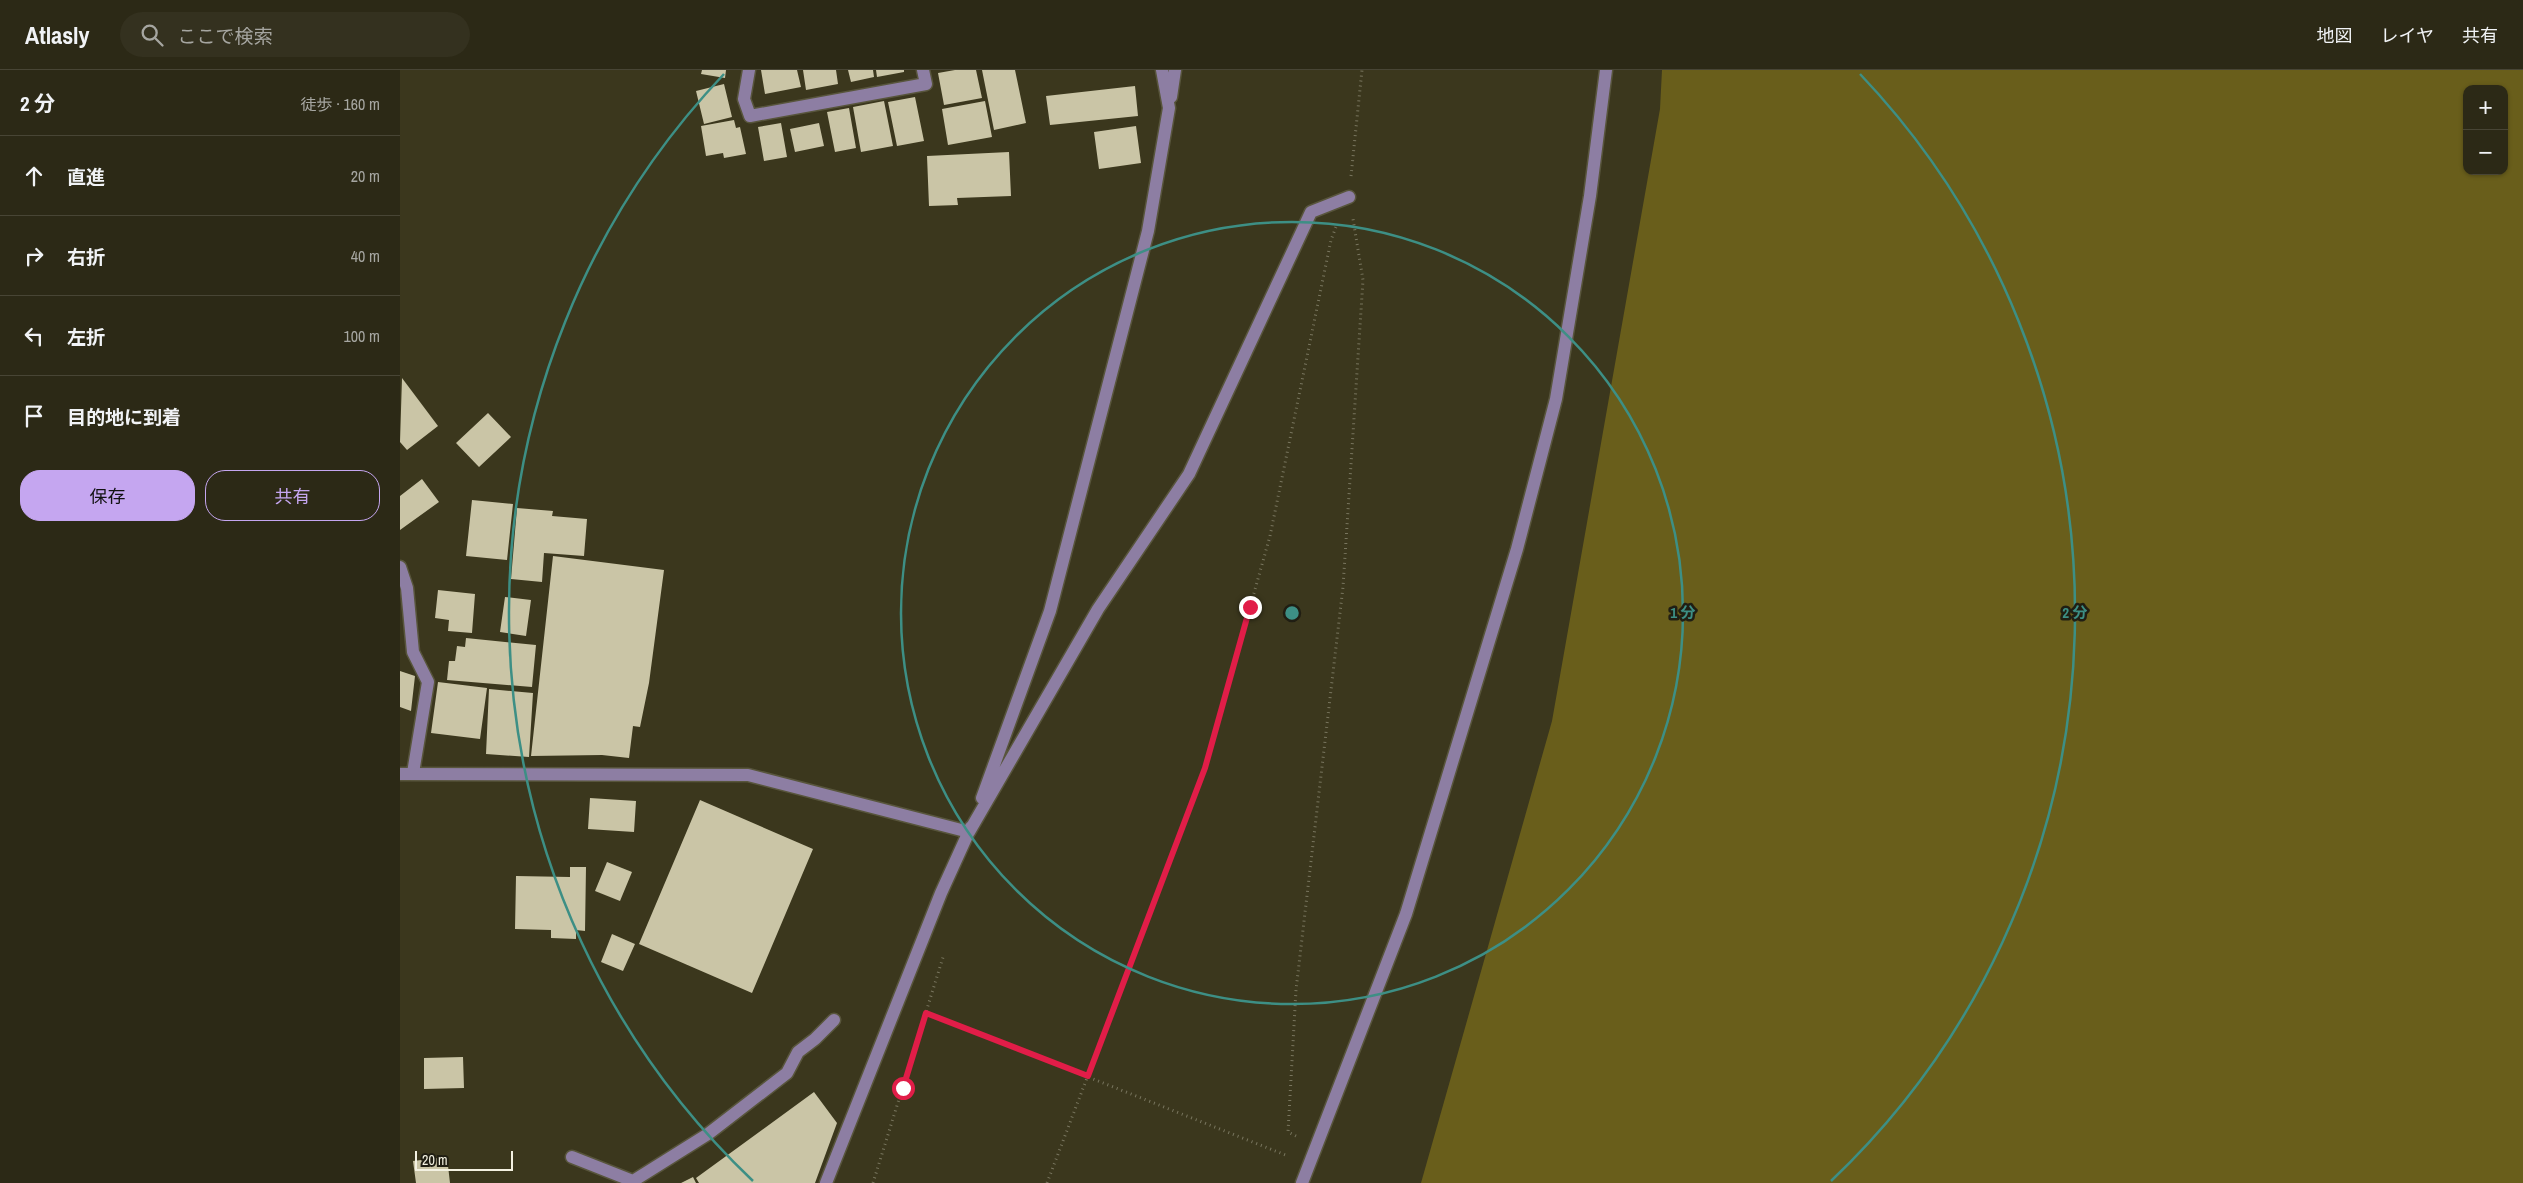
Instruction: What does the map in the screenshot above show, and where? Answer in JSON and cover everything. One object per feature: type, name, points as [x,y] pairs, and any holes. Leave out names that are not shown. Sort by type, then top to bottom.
[{"type":"street","points":[[749,70],[744,99],[750,116],[926,84],[923,70]]},
{"type":"street","points":[[1162,70],[1169,108]]},
{"type":"street","points":[[826,1183],[941,893],[969,832],[1050,611],[1148,231],[1175,70]]},
{"type":"street","points":[[1302,1183],[1406,914],[1517,550],[1556,399],[1590,196],[1606,70]]},
{"type":"street","points":[[969,832],[1098,609],[1189,474],[1310,212],[1349,196]]},
{"type":"street","points":[[400,566],[408,588],[413,652],[428,682],[406,773],[748,776],[969,832]]},
{"type":"street","points":[[572,1157],[633,1181],[708,1134],[787,1073],[798,1052],[815,1039],[834,1020]]},
{"type":"path","points":[[1317,1148],[1288,1132],[1296,990],[1343,587],[1363,280],[1349,196],[1362,70]]},
{"type":"path","points":[[1047,1183],[1205,768],[1270,536],[1331,240],[1349,196]]},
{"type":"path","points":[[873,1183],[946,949]]},
{"type":"path","points":[[926,1013],[1309,1164]]},
{"type":"shaded area","points":[[1662,70],[2523,70],[2523,1183],[1421,1183],[1552,721],[1660,109]]},
{"type":"building","points":[[702,70],[726,70],[725,78],[701,74]]},
{"type":"building","points":[[761,70],[797,70],[801,87],[765,94]]},
{"type":"building","points":[[803,70],[836,70],[838,84],[806,90]]},
{"type":"building","points":[[848,70],[873,70],[874,77],[851,82]]},
{"type":"building","points":[[876,70],[904,70],[904,72],[877,77]]},
{"type":"building","points":[[955,70],[976,70],[982,98],[944,105],[938,73]]},
{"type":"building","points":[[982,70],[1015,70],[1026,123],[994,130]]},
{"type":"building","points":[[724,84],[732,117],[704,124],[696,91]]},
{"type":"building","points":[[1135,86],[1138,116],[1050,125],[1046,96]]},
{"type":"building","points":[[915,97],[924,141],[897,146],[888,102]]},
{"type":"building","points":[[884,101],[893,146],[861,152],[853,107]]},
{"type":"building","points":[[985,101],[992,137],[948,145],[942,109]]},
{"type":"building","points":[[849,108],[856,148],[835,152],[827,112]]},
{"type":"building","points":[[734,120],[736,128],[740,127],[746,154],[724,158],[723,153],[706,156],[701,126]]},
{"type":"building","points":[[781,123],[787,157],[764,161],[758,127]]},
{"type":"building","points":[[819,123],[824,146],[795,152],[790,129]]},
{"type":"building","points":[[1136,126],[1141,163],[1099,169],[1094,132]]},
{"type":"building","points":[[1009,152],[1011,196],[957,198],[958,205],[929,206],[927,156]]},
{"type":"building","points":[[402,378],[438,426],[407,450],[400,442]]},
{"type":"building","points":[[488,413],[511,437],[479,467],[456,443]]},
{"type":"building","points":[[422,479],[439,502],[400,530],[400,496]]},
{"type":"building","points":[[472,500],[513,504],[507,560],[466,556]]},
{"type":"building","points":[[517,508],[553,511],[552,516],[587,519],[584,556],[544,553],[542,582],[511,579]]},
{"type":"building","points":[[553,556],[664,570],[649,683],[640,727],[633,726],[629,758],[602,755],[531,756]]},
{"type":"building","points":[[438,590],[475,594],[472,633],[448,631],[449,620],[435,618]]},
{"type":"building","points":[[505,597],[531,600],[526,636],[500,632]]},
{"type":"building","points":[[466,638],[536,645],[532,687],[447,680],[449,661],[455,661],[457,646],[465,647]]},
{"type":"building","points":[[400,671],[415,676],[411,711],[400,707]]},
{"type":"building","points":[[438,682],[487,688],[480,739],[431,733]]},
{"type":"building","points":[[489,689],[533,693],[529,757],[486,754]]},
{"type":"building","points":[[590,798],[636,801],[634,832],[588,829]]},
{"type":"building","points":[[700,800],[813,849],[752,993],[639,944]]},
{"type":"building","points":[[607,862],[632,872],[620,901],[595,891]]},
{"type":"building","points":[[570,867],[586,867],[585,931],[576,930],[576,939],[551,938],[551,930],[515,929],[516,876],[570,877]]},
{"type":"building","points":[[612,934],[635,944],[623,971],[601,962]]},
{"type":"building","points":[[463,1057],[464,1088],[424,1089],[424,1058]]},
{"type":"building","points":[[814,1092],[837,1123],[815,1183],[699,1183],[696,1178]]},
{"type":"building","points":[[447,1157],[450,1183],[416,1183],[413,1161]]},
{"type":"building","points":[[693,1177],[696,1183],[681,1183]]},
{"type":"route","points":[[903,1088],[926,1013],[1088,1076],[1205,768],[1250,607]]}]
